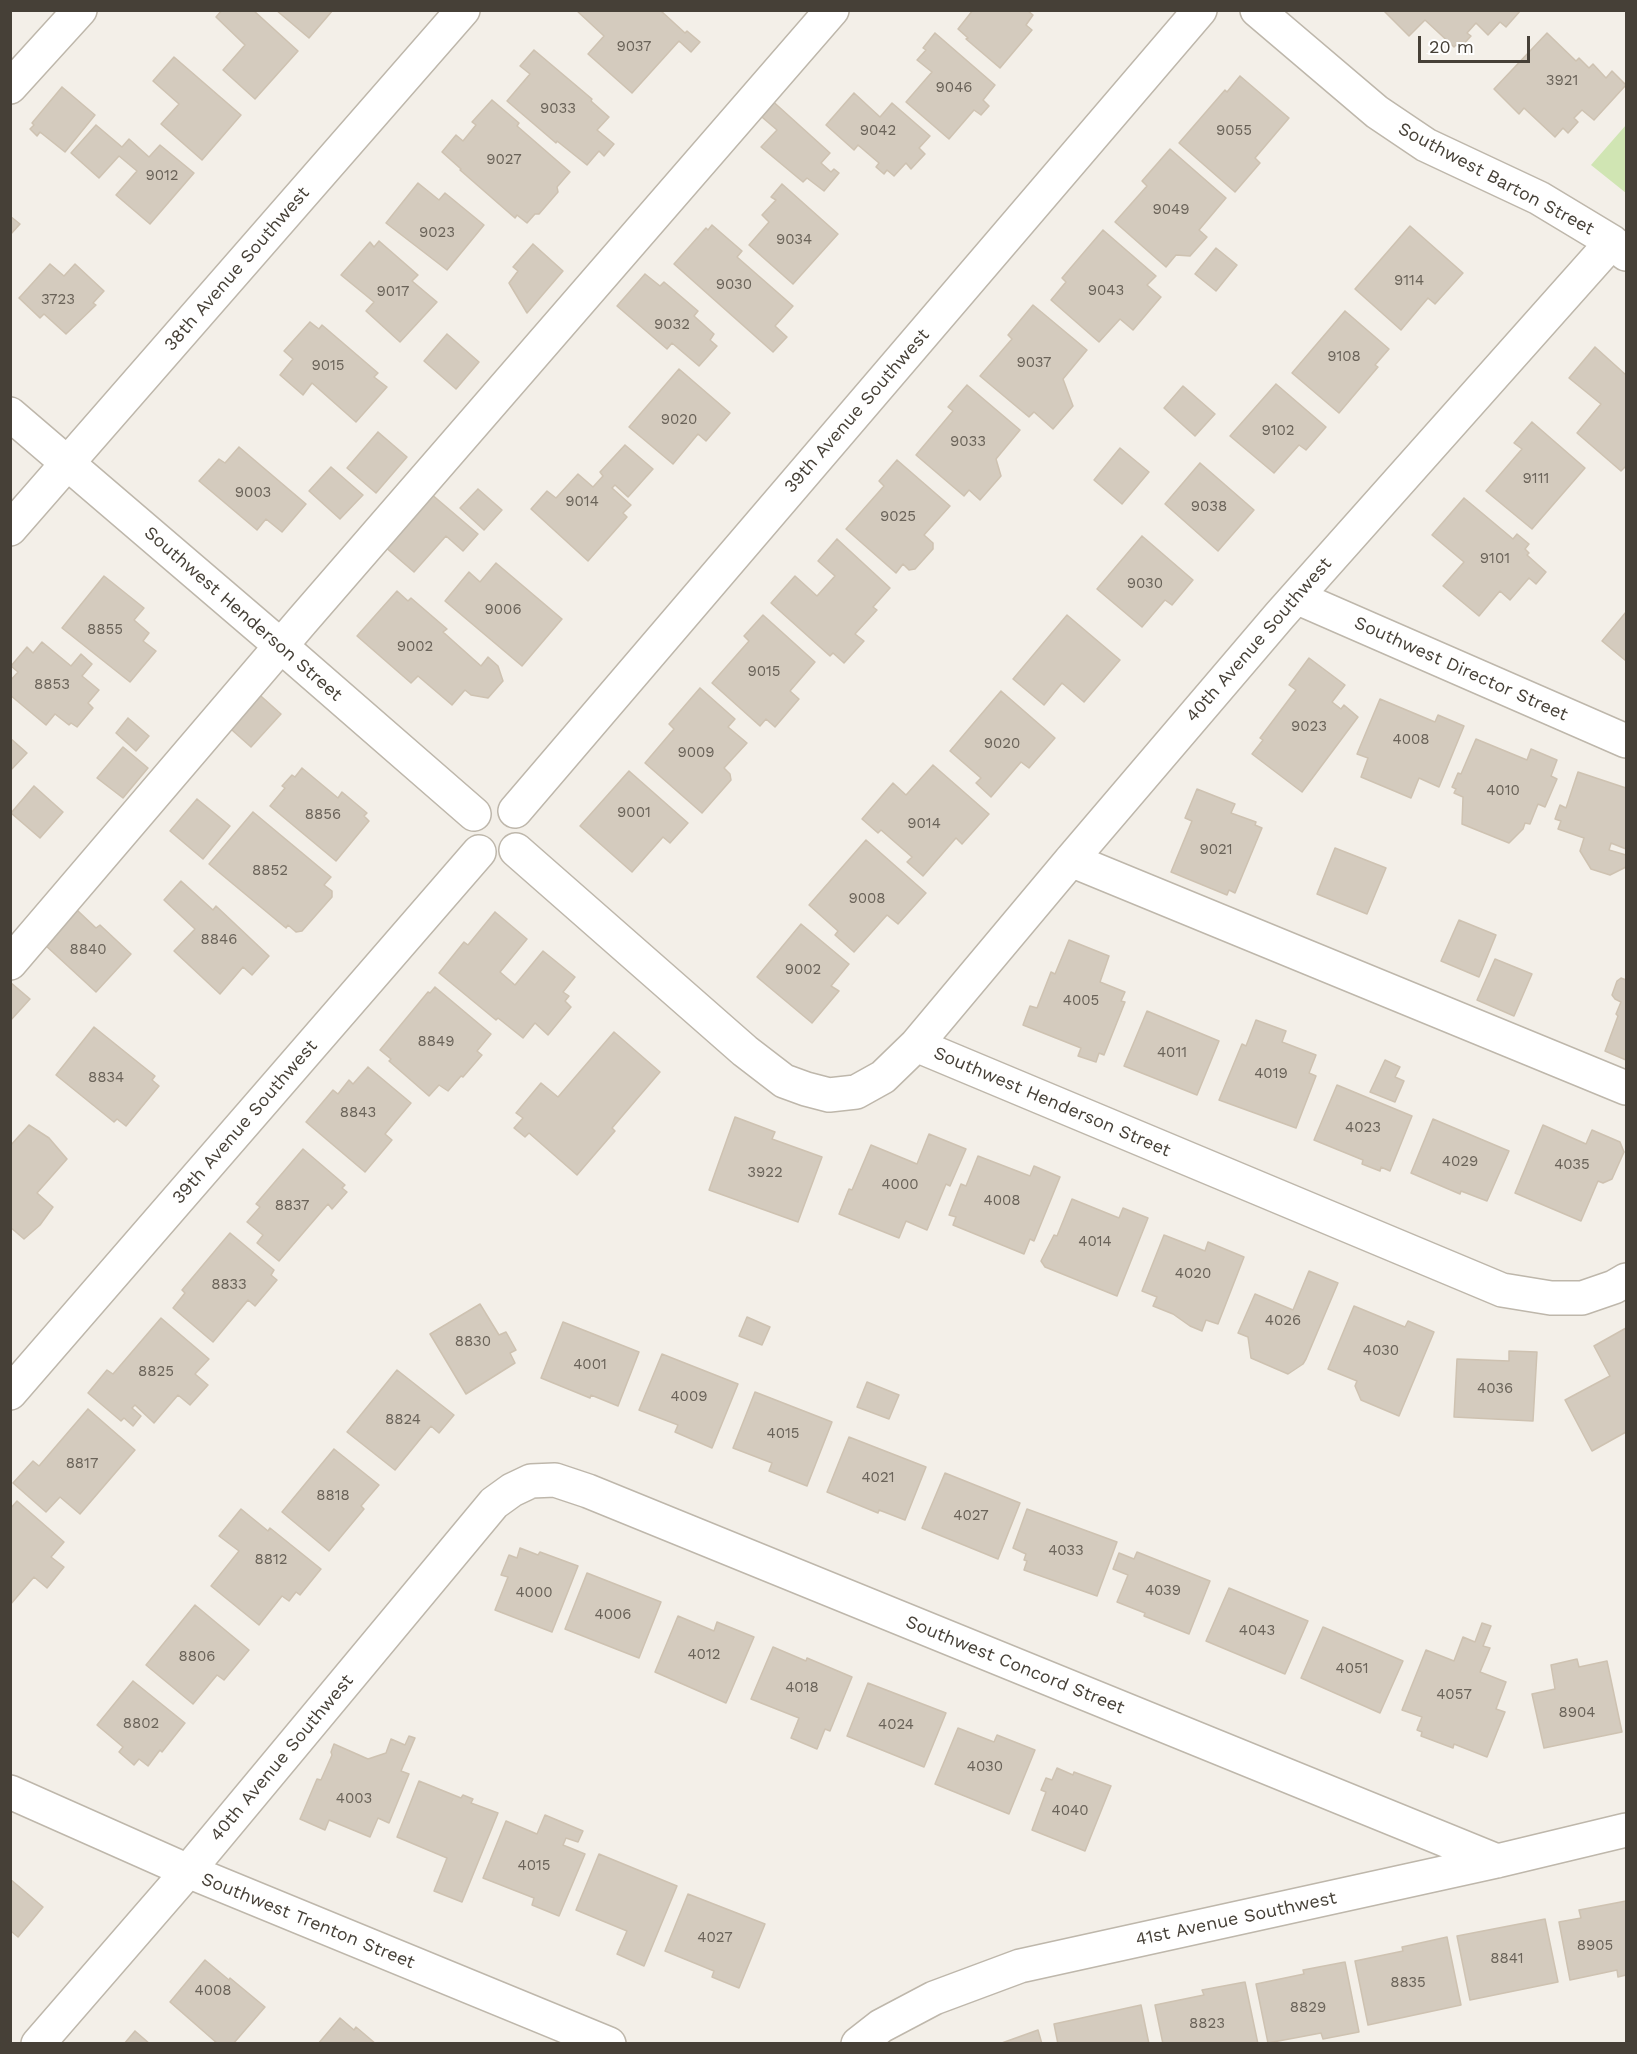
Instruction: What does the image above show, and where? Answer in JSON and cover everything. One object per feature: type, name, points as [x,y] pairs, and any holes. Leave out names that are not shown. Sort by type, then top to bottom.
[{"type":"street","points":[[10,87],[80,10]]},
{"type":"street","name":"38th Avenue Southwest","points":[[10,529],[463,10]]},
{"type":"street","points":[[10,963],[281,645],[832,10]]},
{"type":"street","name":"39th Avenue Southwest","points":[[515,811],[1200,10]]},
{"type":"street","name":"Southwest Barton Street","points":[[1257,10],[1377,112],[1426,145],[1539,198],[1619,248]]},
{"type":"street","name":"40th Avenue Southwest","points":[[916,1046],[1296,597],[1619,248]]},
{"type":"street","name":"Southwest Henderson Street","points":[[10,414],[281,645],[474,814]]},
{"type":"street","name":"Southwest Director Street","points":[[1296,597],[1626,741]]},
{"type":"street","points":[[495,804],[504,804],[515,811],[523,824],[524,834],[516,850],[507,856],[498,858],[479,852],[471,841],[469,832],[474,814],[487,805],[495,804]]},
{"type":"street","name":"Southwest Henderson Street","points":[[516,850],[745,1051],[784,1081],[829,1095],[856,1092],[883,1077],[916,1046],[1502,1290],[1551,1298],[1582,1298],[1614,1287],[1626,1280]]},
{"type":"street","name":"39th Avenue Southwest","points":[[10,1394],[479,852]]},
{"type":"street","points":[[1071,861],[1626,1088]]},
{"type":"street","name":"Southwest Concord Street","points":[[531,1481],[555,1480],[588,1491],[1497,1861]]},
{"type":"street","name":"40th Avenue Southwest","points":[[38,2043],[188,1871],[494,1503],[512,1490],[531,1481]]},
{"type":"street","name":"Southwest Trenton Street","points":[[10,1792],[188,1871],[609,2043]]},
{"type":"street","name":"41st Avenue Southwest","points":[[858,2043],[881,2026],[934,1998],[1020,1966],[1497,1861],[1626,1830]]},
{"type":"green space","points":[[1626,125],[1626,193],[1591,165]]},
{"type":"building","points":[[222,10],[253,10],[298,51],[255,99],[223,70],[245,45],[216,17]]},
{"type":"building","points":[[276,10],[333,10],[309,38]]},
{"type":"building","points":[[576,10],[660,10],[685,33],[687,31],[700,42],[691,52],[679,41],[632,93],[588,54],[604,36]]},
{"type":"building","points":[[973,10],[1027,10],[1033,15],[1026,25],[1032,30],[1000,68],[966,39],[968,38],[958,29]]},
{"type":"building","points":[[1383,10],[1521,10],[1506,27],[1500,22],[1488,35],[1476,23],[1467,33],[1471,36],[1460,48],[1456,45],[1454,47],[1425,20],[1409,36]]},
{"type":"building","points":[[935,33],[995,85],[983,100],[989,106],[981,115],[974,110],[949,139],[906,102],[932,72],[917,60],[926,50],[923,48]]},
{"type":"building","points":[[1547,33],[1576,61],[1579,58],[1589,68],[1593,64],[1606,78],[1612,71],[1626,85],[1594,120],[1582,110],[1574,118],[1578,122],[1568,133],[1563,128],[1555,137],[1524,108],[1519,114],[1494,89]]},
{"type":"building","points":[[534,50],[592,99],[591,101],[609,117],[597,130],[614,144],[604,156],[599,151],[587,165],[557,141],[556,143],[507,101],[530,74],[520,66]]},
{"type":"building","points":[[174,57],[241,115],[202,160],[161,124],[179,104],[153,81]]},
{"type":"building","points":[[1240,76],[1289,118],[1255,158],[1260,163],[1235,192],[1179,143]]},
{"type":"building","points":[[62,87],[95,115],[65,152],[40,132],[37,136],[30,129],[34,125],[32,123]]},
{"type":"building","points":[[854,93],[880,117],[892,103],[930,136],[919,148],[925,154],[911,169],[906,163],[894,176],[887,170],[884,174],[876,167],[879,163],[858,145],[854,150],[826,125]]},
{"type":"building","points":[[768,97],[830,153],[821,163],[831,172],[834,169],[839,173],[824,191],[807,178],[803,182],[761,147],[777,130],[756,112]]},
{"type":"building","points":[[492,100],[519,123],[517,126],[570,172],[557,187],[558,192],[539,214],[535,214],[527,223],[517,215],[515,218],[442,152],[456,135],[463,141],[476,125],[472,122]]},
{"type":"building","points":[[96,125],[122,147],[129,139],[149,157],[160,145],[194,173],[150,224],[116,195],[137,171],[119,156],[99,178],[71,153]]},
{"type":"building","points":[[1170,149],[1226,198],[1199,230],[1207,237],[1190,256],[1176,255],[1166,267],[1115,222],[1147,186],[1142,181]]},
{"type":"building","points":[[418,183],[439,200],[445,193],[484,225],[447,270],[386,223]]},
{"type":"building","points":[[782,184],[838,234],[793,284],[749,245],[769,222],[762,215],[776,200],[771,197]]},
{"type":"building","points":[[10,216],[20,224],[10,235]]},
{"type":"building","points":[[712,225],[742,251],[737,257],[793,306],[775,326],[787,337],[773,352],[674,264],[706,228],[708,230]]},
{"type":"building","points":[[1410,226],[1463,273],[1435,304],[1428,298],[1401,330],[1355,289]]},
{"type":"building","points":[[1103,230],[1156,276],[1147,285],[1161,297],[1133,330],[1120,319],[1099,342],[1051,300],[1066,282],[1062,278]]},
{"type":"building","points":[[379,241],[418,275],[412,281],[437,302],[400,342],[366,311],[374,302],[341,275],[370,242],[374,247]]},
{"type":"building","points":[[533,244],[563,271],[527,313],[509,283],[518,271],[513,267]]},
{"type":"building","points":[[1216,248],[1237,265],[1216,291],[1195,274]]},
{"type":"building","points":[[50,264],[64,276],[75,264],[104,291],[93,303],[96,305],[66,334],[44,314],[40,318],[19,298]]},
{"type":"building","points":[[645,274],[660,286],[664,282],[698,311],[694,316],[714,334],[710,340],[717,346],[699,366],[672,343],[667,349],[617,306]]},
{"type":"building","points":[[1033,305],[1087,350],[1063,379],[1073,406],[1053,429],[1034,412],[1029,417],[980,376],[1012,339],[1008,335]]},
{"type":"building","points":[[1345,311],[1389,349],[1375,365],[1378,367],[1339,413],[1292,373]]},
{"type":"building","points":[[310,322],[319,329],[322,325],[378,373],[374,377],[387,387],[356,422],[312,383],[303,395],[280,375],[293,359],[284,351]]},
{"type":"building","points":[[447,334],[479,362],[456,389],[424,361]]},
{"type":"building","points":[[1595,347],[1626,375],[1626,468],[1621,471],[1577,433],[1601,404],[1569,378]]},
{"type":"building","points":[[679,369],[730,413],[706,441],[698,434],[673,464],[629,427]]},
{"type":"building","points":[[1276,384],[1326,427],[1306,450],[1299,445],[1274,473],[1230,436]]},
{"type":"building","points":[[967,385],[1020,430],[996,459],[1001,476],[980,500],[969,490],[964,496],[916,455],[953,411],[948,407]]},
{"type":"building","points":[[1183,386],[1215,414],[1195,436],[1164,408]]},
{"type":"building","points":[[1532,422],[1585,468],[1532,529],[1486,491],[1522,449],[1514,443]]},
{"type":"building","points":[[378,432],[407,457],[376,493],[347,468]]},
{"type":"building","points":[[625,445],[653,469],[628,497],[615,485],[612,488],[631,505],[623,513],[627,517],[588,561],[531,509],[547,491],[556,498],[578,474],[593,487],[603,476],[600,472]]},
{"type":"building","points":[[239,447],[306,504],[282,532],[266,519],[257,530],[199,481],[219,459],[225,463]]},
{"type":"building","points":[[1120,448],[1149,472],[1122,504],[1094,480]]},
{"type":"building","points":[[897,460],[950,506],[924,535],[933,543],[933,549],[915,569],[909,570],[903,564],[896,573],[846,529],[884,486],[879,481]]},
{"type":"building","points":[[1200,463],[1254,510],[1218,551],[1165,504]]},
{"type":"building","points":[[331,467],[363,495],[340,519],[309,491]]},
{"type":"building","points":[[478,489],[502,510],[484,530],[460,508]]},
{"type":"building","points":[[430,493],[478,534],[463,551],[446,536],[414,572],[384,546]]},
{"type":"building","points":[[1464,498],[1513,539],[1517,534],[1529,544],[1525,549],[1529,553],[1527,555],[1546,572],[1536,584],[1529,578],[1510,600],[1500,591],[1479,616],[1443,586],[1464,562],[1432,535]]},
{"type":"building","points":[[1142,536],[1193,580],[1172,605],[1165,600],[1142,627],[1097,589]]},
{"type":"building","points":[[837,539],[890,588],[873,607],[877,610],[855,634],[864,641],[844,663],[833,653],[830,656],[771,603],[795,576],[817,596],[835,576],[818,561]]},
{"type":"building","points":[[496,563],[562,619],[522,666],[445,601],[469,572],[480,582]]},
{"type":"building","points":[[104,576],[144,608],[134,620],[149,633],[143,641],[156,651],[130,682],[62,628]]},
{"type":"building","points":[[397,591],[408,601],[411,598],[447,629],[443,632],[481,666],[488,657],[498,666],[503,681],[488,698],[471,695],[465,690],[452,705],[418,676],[411,683],[357,636]]},
{"type":"building","points":[[1626,612],[1626,661],[1602,641]]},
{"type":"building","points":[[763,615],[815,662],[790,691],[799,699],[775,727],[766,719],[760,726],[712,683],[749,641],[744,636]]},
{"type":"building","points":[[1067,615],[1120,660],[1084,702],[1062,683],[1044,705],[1013,679]]},
{"type":"building","points":[[42,642],[71,666],[81,654],[92,664],[82,676],[99,690],[88,703],[93,708],[77,727],[71,723],[69,725],[55,714],[46,725],[10,695],[10,681],[18,672],[11,666],[27,647],[33,653]]},
{"type":"building","points":[[1309,658],[1345,685],[1332,702],[1341,709],[1344,705],[1358,717],[1302,792],[1252,754],[1263,740],[1260,738],[1296,690],[1289,685]]},
{"type":"building","points":[[700,688],[735,719],[728,727],[747,743],[724,768],[730,774],[731,780],[702,813],[645,763],[674,729],[669,724]]},
{"type":"building","points":[[253,689],[281,714],[251,747],[223,722]]},
{"type":"building","points":[[1001,691],[1055,738],[1029,768],[1021,762],[991,797],[976,783],[981,778],[950,751]]},
{"type":"building","points":[[1380,699],[1435,722],[1438,715],[1464,726],[1439,787],[1419,778],[1411,798],[1361,777],[1368,758],[1357,754]]},
{"type":"building","points":[[128,718],[149,736],[136,751],[116,733]]},
{"type":"building","points":[[10,738],[27,753],[10,771]]},
{"type":"building","points":[[1476,739],[1527,760],[1531,749],[1557,760],[1551,776],[1557,779],[1545,807],[1538,804],[1530,824],[1525,823],[1523,829],[1509,843],[1462,824],[1463,797],[1454,793],[1456,789],[1452,787],[1458,773],[1461,774]]},
{"type":"building","points":[[123,747],[148,768],[123,798],[97,778]]},
{"type":"building","points":[[933,765],[989,814],[962,844],[956,838],[923,876],[907,862],[912,857],[881,830],[878,833],[862,819],[893,783],[906,795]]},
{"type":"building","points":[[302,768],[338,798],[342,792],[367,813],[364,816],[369,821],[336,861],[270,806],[285,788],[282,786],[292,775],[295,777]]},
{"type":"building","points":[[629,771],[688,823],[670,843],[663,837],[632,872],[580,826]]},
{"type":"building","points":[[1578,772],[1626,788],[1626,849],[1611,843],[1609,850],[1626,855],[1626,867],[1610,875],[1591,869],[1580,851],[1584,838],[1558,829],[1561,821],[1555,819],[1560,805],[1566,808]]},
{"type":"building","points":[[34,786],[63,812],[40,838],[11,813]]},
{"type":"building","points":[[1197,789],[1235,804],[1231,813],[1256,822],[1255,825],[1262,828],[1235,893],[1229,890],[1227,895],[1171,872],[1192,821],[1185,818]]},
{"type":"building","points":[[197,799],[230,826],[203,859],[170,831]]},
{"type":"building","points":[[253,812],[331,877],[324,885],[332,891],[332,897],[302,931],[296,932],[288,925],[286,928],[209,864]]},
{"type":"building","points":[[866,840],[926,893],[898,924],[887,915],[854,952],[835,935],[838,931],[809,905]]},
{"type":"building","points":[[1335,848],[1386,868],[1367,914],[1317,894]]},
{"type":"building","points":[[181,881],[213,910],[216,906],[269,956],[252,975],[243,967],[220,994],[174,951],[195,929],[164,900]]},
{"type":"building","points":[[77,910],[96,928],[100,925],[131,954],[96,992],[45,945]]},
{"type":"building","points":[[495,912],[527,939],[500,972],[515,985],[543,951],[575,977],[563,992],[569,996],[565,1001],[571,1007],[548,1035],[535,1023],[523,1038],[498,1018],[496,1020],[439,973],[464,942],[468,945]]},
{"type":"building","points":[[1459,920],[1496,935],[1479,977],[1441,961]]},
{"type":"building","points":[[801,924],[849,964],[831,986],[839,991],[812,1023],[757,977]]},
{"type":"building","points":[[1069,940],[1109,956],[1100,982],[1125,992],[1121,1001],[1125,1002],[1104,1055],[1099,1053],[1096,1062],[1078,1056],[1081,1048],[1023,1025],[1030,1006],[1037,1008],[1051,972],[1055,974]]},
{"type":"building","points":[[1495,959],[1532,974],[1514,1016],[1477,1000]]},
{"type":"building","points":[[1621,978],[1626,980],[1626,1060],[1605,1051],[1618,1016],[1616,1014],[1621,1002],[1612,995],[1617,981]]},
{"type":"building","points":[[10,982],[30,999],[10,1021]]},
{"type":"building","points":[[435,987],[491,1034],[477,1051],[482,1055],[463,1077],[461,1076],[448,1091],[439,1085],[429,1096],[389,1061],[391,1059],[380,1050],[428,992],[430,993]]},
{"type":"building","points":[[1147,1011],[1219,1041],[1197,1095],[1124,1066]]},
{"type":"building","points":[[1256,1020],[1286,1031],[1282,1042],[1316,1055],[1309,1073],[1316,1076],[1296,1128],[1219,1100],[1242,1044],[1246,1046]]},
{"type":"building","points":[[94,1027],[155,1076],[152,1080],[159,1086],[126,1126],[117,1119],[114,1122],[56,1075]]},
{"type":"building","points":[[614,1032],[660,1072],[612,1128],[615,1131],[577,1175],[529,1133],[525,1137],[514,1128],[523,1118],[516,1113],[541,1083],[558,1097]]},
{"type":"building","points":[[1385,1060],[1400,1067],[1395,1077],[1404,1081],[1395,1102],[1370,1092]]},
{"type":"building","points":[[368,1067],[411,1103],[385,1134],[392,1140],[365,1172],[306,1122],[333,1090],[338,1094],[349,1080],[353,1084]]},
{"type":"building","points":[[1337,1085],[1412,1116],[1390,1171],[1381,1167],[1380,1171],[1362,1164],[1363,1160],[1314,1140]]},
{"type":"building","points":[[735,1117],[775,1132],[772,1139],[822,1157],[798,1222],[709,1190]]},
{"type":"building","points":[[1433,1119],[1509,1151],[1487,1201],[1461,1191],[1460,1194],[1411,1173]]},
{"type":"building","points":[[29,1125],[49,1138],[67,1159],[37,1193],[53,1207],[40,1225],[24,1239],[10,1227],[10,1146]]},
{"type":"building","points":[[1543,1125],[1586,1144],[1592,1130],[1620,1142],[1624,1152],[1612,1179],[1603,1183],[1598,1181],[1581,1221],[1515,1193]]},
{"type":"building","points":[[929,1134],[966,1149],[950,1186],[946,1184],[927,1230],[906,1221],[899,1238],[839,1214],[871,1145],[917,1164]]},
{"type":"building","points":[[303,1149],[345,1185],[342,1188],[347,1192],[332,1209],[328,1204],[279,1261],[257,1243],[263,1235],[247,1222],[260,1207],[256,1204]]},
{"type":"building","points":[[978,1156],[1030,1176],[1034,1166],[1060,1177],[1034,1241],[1030,1239],[1024,1254],[953,1225],[956,1217],[949,1215],[961,1184],[966,1186]]},
{"type":"building","points":[[1072,1199],[1119,1218],[1123,1208],[1148,1218],[1117,1296],[1045,1267],[1041,1261],[1054,1235],[1057,1236]]},
{"type":"building","points":[[230,1233],[274,1270],[271,1275],[277,1280],[255,1306],[248,1300],[213,1342],[173,1308],[185,1293],[182,1290]]},
{"type":"building","points":[[1164,1235],[1205,1251],[1208,1242],[1244,1257],[1218,1324],[1206,1320],[1202,1331],[1190,1326],[1173,1314],[1153,1306],[1157,1297],[1142,1291]]},
{"type":"building","points":[[1309,1271],[1338,1283],[1306,1359],[1303,1364],[1288,1374],[1251,1358],[1248,1337],[1238,1333],[1255,1294],[1293,1310]]},
{"type":"building","points":[[480,1304],[499,1335],[506,1332],[516,1350],[510,1353],[515,1363],[466,1394],[430,1334]]},
{"type":"building","points":[[1354,1306],[1405,1327],[1408,1321],[1434,1332],[1399,1416],[1361,1400],[1355,1386],[1357,1381],[1328,1369]]},
{"type":"building","points":[[747,1317],[770,1327],[762,1345],[739,1336]]},
{"type":"building","points":[[161,1318],[209,1359],[195,1374],[208,1385],[190,1405],[178,1395],[154,1423],[135,1405],[132,1408],[141,1416],[133,1426],[124,1418],[121,1421],[88,1393],[107,1370],[113,1374]]},
{"type":"building","points":[[563,1322],[639,1352],[618,1406],[591,1395],[590,1398],[541,1378]]},
{"type":"building","points":[[1626,1328],[1626,1432],[1592,1451],[1565,1400],[1610,1376],[1594,1346]]},
{"type":"building","points":[[1509,1351],[1537,1352],[1533,1421],[1454,1417],[1457,1359],[1509,1361]]},
{"type":"building","points":[[662,1354],[738,1384],[712,1448],[675,1432],[678,1425],[639,1410]]},
{"type":"building","points":[[397,1370],[454,1415],[439,1433],[431,1426],[395,1470],[347,1432]]},
{"type":"building","points":[[867,1382],[899,1395],[889,1419],[857,1407]]},
{"type":"building","points":[[755,1392],[832,1422],[807,1486],[769,1471],[772,1463],[733,1448]]},
{"type":"building","points":[[88,1409],[135,1450],[80,1514],[60,1497],[46,1512],[13,1483],[33,1461],[39,1466]]},
{"type":"building","points":[[849,1437],[926,1467],[905,1520],[879,1510],[878,1513],[827,1492]]},
{"type":"building","points":[[334,1449],[379,1485],[361,1506],[364,1509],[329,1551],[282,1512]]},
{"type":"building","points":[[945,1473],[1020,1503],[998,1559],[922,1528]]},
{"type":"building","points":[[17,1501],[64,1542],[51,1557],[64,1567],[47,1588],[34,1577],[10,1605],[10,1509]]},
{"type":"building","points":[[241,1509],[268,1531],[270,1528],[321,1569],[300,1595],[296,1592],[289,1601],[282,1596],[259,1625],[211,1586],[239,1551],[219,1536]]},
{"type":"building","points":[[1027,1509],[1117,1542],[1097,1596],[1024,1570],[1027,1561],[1024,1560],[1026,1554],[1013,1548]]},
{"type":"building","points":[[520,1548],[538,1555],[540,1552],[578,1566],[552,1632],[495,1610],[508,1577],[501,1575],[509,1555],[517,1558]]},
{"type":"building","points":[[1137,1552],[1210,1581],[1189,1634],[1144,1616],[1145,1613],[1117,1602],[1128,1575],[1113,1569],[1119,1553],[1134,1559]]},
{"type":"building","points":[[587,1573],[661,1602],[639,1658],[565,1629]]},
{"type":"building","points":[[1229,1588],[1308,1621],[1285,1674],[1206,1641]]},
{"type":"building","points":[[195,1605],[249,1650],[224,1680],[217,1675],[193,1704],[146,1665]]},
{"type":"building","points":[[678,1616],[714,1631],[717,1622],[754,1637],[726,1703],[655,1672]]},
{"type":"building","points":[[1482,1623],[1491,1626],[1483,1646],[1490,1648],[1480,1672],[1506,1682],[1496,1709],[1505,1712],[1487,1757],[1454,1744],[1453,1748],[1421,1736],[1422,1732],[1417,1730],[1422,1717],[1402,1710],[1426,1650],[1454,1661],[1463,1637],[1475,1642]]},
{"type":"building","points":[[1323,1627],[1403,1661],[1380,1713],[1301,1678]]},
{"type":"building","points":[[773,1647],[852,1677],[830,1731],[825,1729],[817,1749],[791,1738],[799,1718],[751,1699]]},
{"type":"building","points":[[1577,1659],[1579,1667],[1607,1661],[1622,1732],[1544,1748],[1532,1694],[1555,1689],[1551,1665]]},
{"type":"building","points":[[133,1681],[185,1723],[148,1766],[139,1759],[134,1765],[119,1752],[123,1747],[97,1725]]},
{"type":"building","points":[[868,1683],[946,1713],[924,1767],[847,1736]]},
{"type":"building","points":[[958,1728],[994,1742],[997,1735],[1035,1750],[1009,1814],[935,1784]]},
{"type":"building","points":[[409,1736],[415,1738],[401,1771],[409,1774],[389,1823],[378,1818],[370,1837],[329,1820],[325,1830],[300,1819],[317,1779],[321,1780],[332,1755],[334,1744],[368,1759],[386,1753],[391,1739],[405,1745]]},
{"type":"building","points":[[1057,1768],[1111,1786],[1085,1851],[1032,1830],[1046,1792],[1041,1790],[1046,1778],[1052,1780]]},
{"type":"building","points":[[419,1781],[461,1798],[463,1795],[473,1799],[471,1803],[498,1813],[462,1902],[434,1891],[447,1858],[397,1837]]},
{"type":"building","points":[[545,1815],[583,1831],[578,1842],[566,1838],[563,1845],[585,1854],[559,1916],[532,1905],[534,1898],[483,1878],[506,1821],[537,1834]]},
{"type":"building","points":[[599,1854],[677,1886],[644,1966],[617,1954],[627,1931],[576,1910]]},
{"type":"building","points":[[10,1879],[43,1907],[18,1937],[10,1933]]},
{"type":"building","points":[[688,1894],[765,1924],[739,1988],[712,1977],[714,1971],[665,1951]]},
{"type":"building","points":[[1626,1901],[1626,1975],[1618,1977],[1617,1970],[1570,1980],[1559,1922],[1581,1918],[1579,1910]]},
{"type":"building","points":[[1545,1919],[1558,1982],[1470,2000],[1457,1936]]},
{"type":"building","points":[[1447,1937],[1461,2005],[1368,2025],[1355,1961],[1403,1951],[1402,1947]]},
{"type":"building","points":[[205,1960],[265,2007],[233,2044],[218,2044],[170,2002]]},
{"type":"building","points":[[1345,1962],[1359,2032],[1323,2039],[1321,2033],[1268,2043],[1256,1984],[1304,1974],[1303,1970]]},
{"type":"building","points":[[1245,1982],[1258,2044],[1163,2044],[1155,2005],[1204,1995],[1202,1990]]},
{"type":"building","points":[[1141,2005],[1149,2044],[1058,2044],[1054,2024]]},
{"type":"building","points":[[340,2018],[354,2030],[356,2027],[376,2044],[318,2044]]},
{"type":"building","points":[[1038,2030],[1042,2044],[999,2044]]},
{"type":"building","points":[[135,2031],[150,2044],[124,2044]]}]
